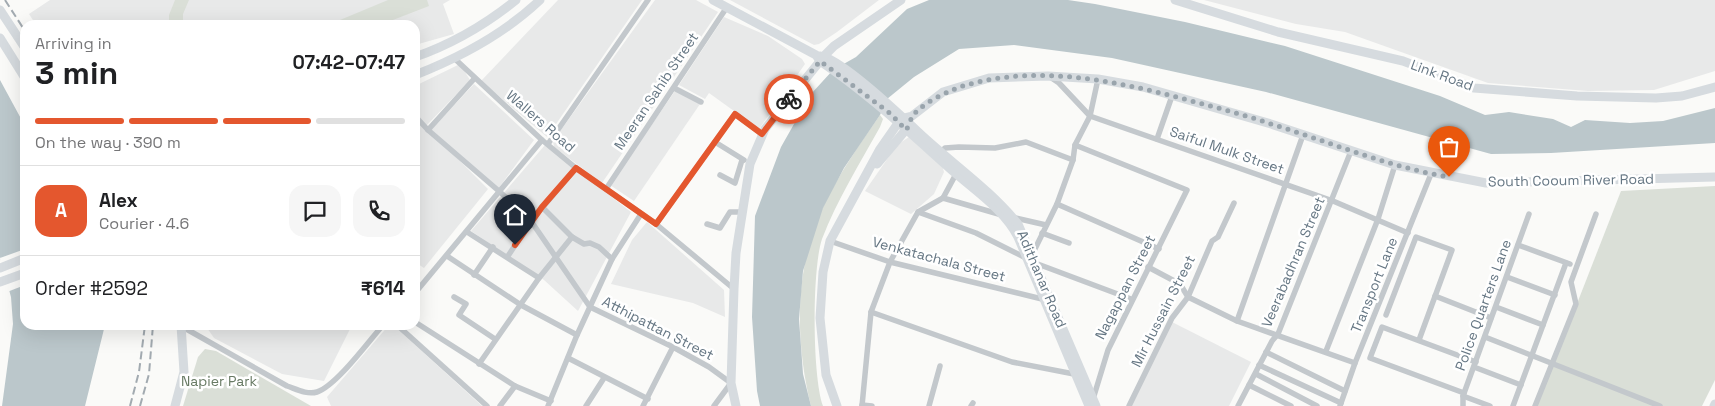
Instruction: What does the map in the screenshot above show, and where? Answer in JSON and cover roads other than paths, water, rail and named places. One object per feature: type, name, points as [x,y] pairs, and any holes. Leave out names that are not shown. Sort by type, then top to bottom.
[{"type":"street","points":[[420,56],[458,38],[493,18],[516,0]]},
{"type":"street","points":[[420,73],[455,59],[500,33],[540,0]]},
{"type":"street","points":[[548,144],[648,0]]},
{"type":"street","name":"Adithanar Road","points":[[713,0],[835,67],[942,151],[1012,217],[1022,230],[1042,299],[1074,374],[1092,404]]},
{"type":"street","points":[[720,175],[735,183],[762,134],[820,58],[834,46],[901,0]]},
{"type":"street","name":"Link Road","points":[[1175,0],[1278,32],[1403,61],[1474,88],[1577,96],[1656,98],[1682,96],[1715,87]]},
{"type":"street","name":"Meeran Sahib Street","points":[[606,189],[727,7]]},
{"type":"street","points":[[0,10],[20,40]]},
{"type":"street","points":[[0,38],[20,70]]},
{"type":"street","name":"Wallers Road","points":[[455,59],[474,79],[542,140],[576,168],[656,224],[734,289]]},
{"type":"street","name":"South Cooum River Road","points":[[836,406],[826,375],[820,318],[823,272],[830,240],[868,175],[880,149],[906,122],[944,92],[989,78],[1048,76],[1098,79],[1143,87],[1395,165],[1431,174],[1495,183],[1715,177]]},
{"type":"street","name":"Saiful Mulk Street","points":[[1048,76],[1060,83],[1090,116],[1333,201],[1408,233]]},
{"type":"street","points":[[428,130],[474,79]]},
{"type":"street","points":[[1031,258],[1057,204],[1073,160],[1075,145],[1090,116],[1098,79]]},
{"type":"street","points":[[674,88],[701,102]]},
{"type":"street","points":[[1157,139],[1172,96]]},
{"type":"street","points":[[656,224],[735,114],[762,134]]},
{"type":"street","name":"Atthipattan Street","points":[[420,121],[531,221],[555,259],[590,307],[673,347],[709,367],[731,384]]},
{"type":"street","name":"Adithanar Road","points":[[906,122],[956,174],[1002,215],[1015,231],[1031,258],[1092,404]]},
{"type":"street","points":[[1237,321],[1303,135]]},
{"type":"street","points":[[420,286],[542,140]]},
{"type":"street","points":[[714,142],[746,162]]},
{"type":"street","points":[[942,151],[945,148],[959,147],[995,148],[1026,142],[1073,160]]},
{"type":"street","name":"Nagappan Street","points":[[1075,145],[1187,190],[1159,249],[1131,300],[1108,350],[1092,404]]},
{"type":"street","name":"Veerabadhran Street","points":[[1240,405],[1266,352],[1278,334],[1352,151]]},
{"type":"street","points":[[736,406],[731,384],[734,289],[746,162]]},
{"type":"street","points":[[1326,352],[1378,219],[1395,165]]},
{"type":"street","points":[[508,256],[531,221],[576,168]]},
{"type":"street","points":[[872,406],[862,405],[871,312],[890,262],[918,212],[943,198],[956,174]]},
{"type":"street","name":"Transport Lane","points":[[1341,404],[1355,362],[1431,174]]},
{"type":"street","points":[[943,198],[1046,225]]},
{"type":"street","name":"Mir Hussain Street","points":[[1129,406],[1172,318],[1188,297],[1212,241],[1218,237],[1234,203]]},
{"type":"street","points":[[1057,204],[1159,249]]},
{"type":"street","points":[[542,207],[572,237],[584,244],[590,243],[599,247],[612,259]]},
{"type":"street","points":[[706,224],[720,228],[730,212],[742,212]]},
{"type":"street","points":[[918,212],[976,233],[1131,300]]},
{"type":"street","points":[[420,325],[515,386],[534,392],[550,404],[577,335],[612,259],[641,214]]},
{"type":"street","name":"Police Quarters Lane","points":[[1463,406],[1464,394],[1529,214]]},
{"type":"street","points":[[1535,406],[1576,304],[1571,282],[1575,266],[1596,214]]},
{"type":"street","points":[[467,232],[508,256],[539,278]]},
{"type":"street","points":[[1042,233],[1069,243]]},
{"type":"street","points":[[479,364],[539,278],[572,237]]},
{"type":"street","points":[[1386,315],[1416,237],[1452,250],[1419,340]]},
{"type":"street","name":"Venkatachala Street","points":[[830,240],[890,262],[1042,299]]},
{"type":"street","points":[[1518,245],[1575,266]]},
{"type":"street","points":[[474,275],[493,247]]},
{"type":"street","points":[[447,256],[521,305],[577,335]]},
{"type":"street","points":[[0,268],[20,260]]},
{"type":"street","points":[[1513,406],[1566,264]]},
{"type":"street","points":[[1148,267],[1180,284],[1188,297],[1237,321],[1355,362]]},
{"type":"street","points":[[0,282],[20,275]]},
{"type":"street","points":[[1506,277],[1555,295]]},
{"type":"street","points":[[1435,296],[1492,318]]},
{"type":"street","points":[[454,297],[466,304],[459,315],[495,339]]},
{"type":"street","points":[[1496,307],[1543,325]]},
{"type":"street","points":[[871,312],[1012,362],[1074,374]]},
{"type":"street","points":[[1490,406],[1370,358],[1382,327],[1419,340],[1521,385]]},
{"type":"street","points":[[176,406],[184,372],[181,330]]},
{"type":"street","points":[[188,330],[287,386],[306,392],[317,392],[335,380],[379,330]]},
{"type":"street","points":[[403,330],[487,406]]},
{"type":"street","points":[[1485,337],[1660,406]]},
{"type":"street","points":[[644,406],[673,347]]},
{"type":"street","points":[[1266,352],[1345,391]]},
{"type":"street","points":[[568,358],[648,399]]},
{"type":"street","points":[[929,406],[940,366]]},
{"type":"street","points":[[1259,366],[1341,404]]},
{"type":"street","points":[[1256,374],[1317,406]]},
{"type":"street","points":[[586,406],[604,378]]},
{"type":"street","points":[[714,406],[731,384]]},
{"type":"street","points":[[1249,385],[1291,406]]},
{"type":"street","points":[[500,406],[515,386]]},
{"type":"railway","points":[[5,0],[20,23]]},
{"type":"railway","points":[[130,406],[139,372],[144,330]]},
{"type":"railway","points":[[140,406],[149,374],[153,330]]},
{"type":"park label","name":"Napier Park","points":[[219,381]]}]
